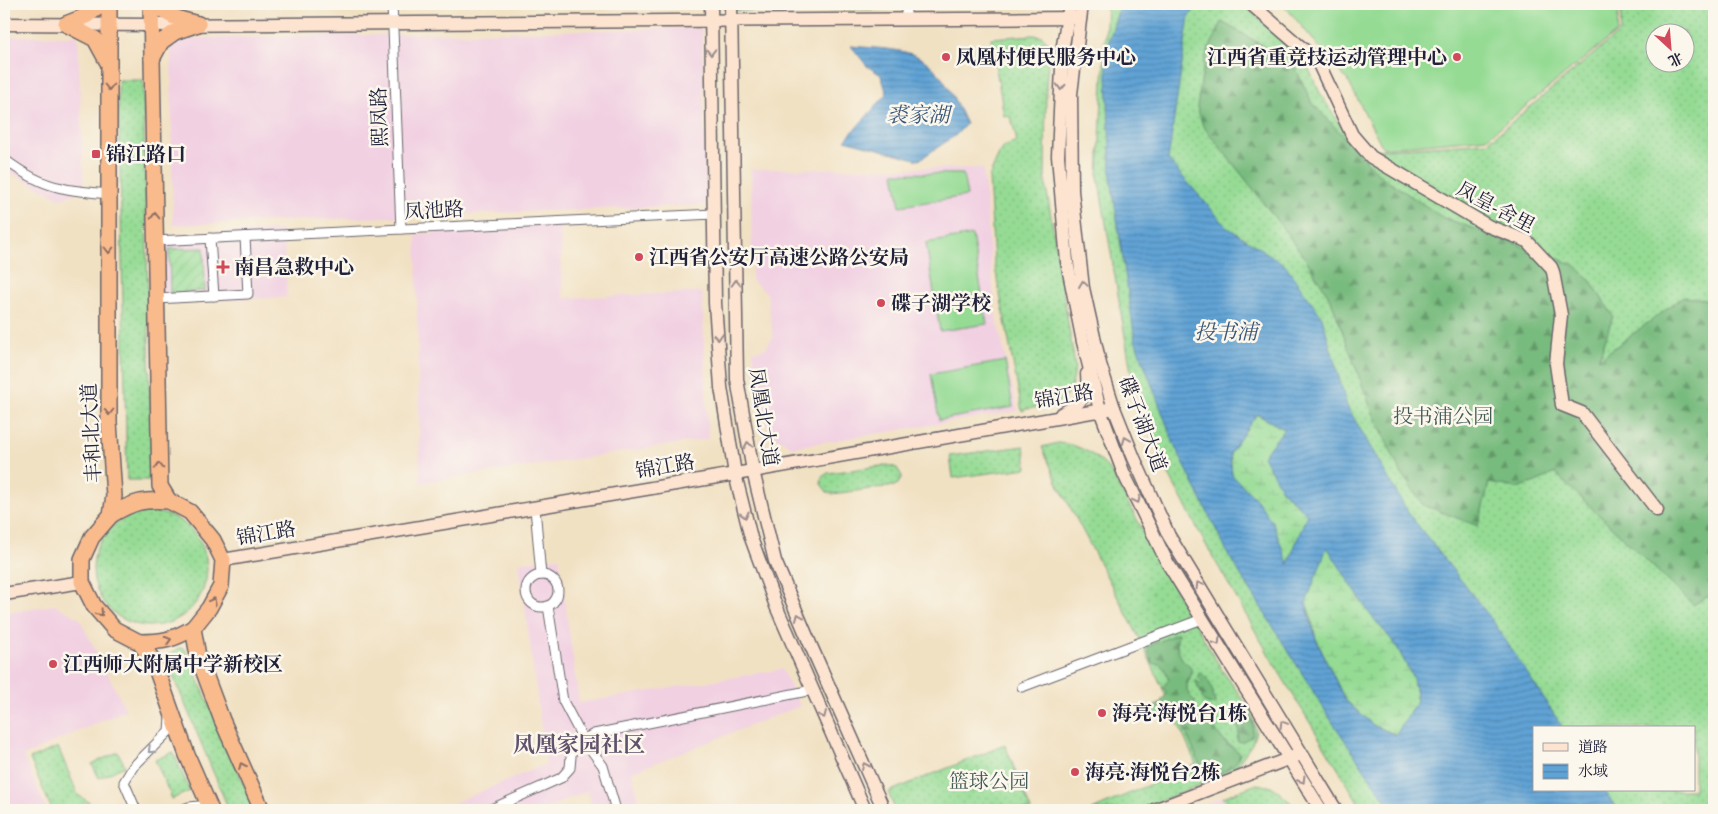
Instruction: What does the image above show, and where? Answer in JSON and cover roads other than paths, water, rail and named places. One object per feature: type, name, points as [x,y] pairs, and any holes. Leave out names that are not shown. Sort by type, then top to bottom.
[{"type":"highway","points":[[66,24],[86,16],[103,4]]},
{"type":"highway","name":"丰和北大道","points":[[109,4],[109,422],[114,496],[111,515]]},
{"type":"highway","points":[[151,4],[160,486],[169,501]]},
{"type":"highway","points":[[156,4],[162,11],[174,18],[198,24]]},
{"type":"highway","points":[[66,24],[95,39],[109,64]]},
{"type":"highway","points":[[152,60],[161,42],[175,32],[198,24]]},
{"type":"highway","points":[[139,642],[161,642],[181,636],[193,628],[209,608],[221,586],[223,560],[213,540],[190,512],[169,501],[152,500],[131,503],[111,515],[92,537],[82,559],[82,582],[94,606],[114,628],[139,642],[154,660],[187,755],[210,808]]},
{"type":"highway","points":[[193,628],[196,650],[222,720],[262,810]]},
{"type":"main road","name":"凤凰北大道","points":[[711,4],[715,303],[721,387],[735,474],[751,538],[776,606],[865,810]]},
{"type":"main road","name":"凤凰北大道","points":[[731,4],[737,379],[753,471],[775,561],[884,810]]},
{"type":"main road","name":"碟子湖大道","points":[[1070,4],[1074,18],[1071,94],[1072,191],[1083,288],[1100,364],[1114,408],[1134,458],[1169,536],[1295,756],[1321,810]]},
{"type":"main road","name":"碟子湖大道","points":[[1082,4],[1063,45],[1058,156],[1067,262],[1083,342],[1100,410],[1124,474],[1163,553],[1202,618],[1295,756],[1336,810]]},
{"type":"main road","name":"凤皇-舍里","points":[[1251,4],[1318,62],[1352,135],[1370,157],[1488,226],[1526,241],[1551,267],[1561,316],[1556,364],[1562,404],[1582,413],[1658,510]]},
{"type":"main road","points":[[4,24],[1074,18]]},
{"type":"main road","points":[[1048,419],[1069,410],[1079,403],[1087,390],[1088,382],[1083,342]]},
{"type":"main road","name":"锦江路","points":[[223,560],[1114,408]]},
{"type":"main road","points":[[4,594],[82,582]]},
{"type":"main road","points":[[1154,810],[1295,756]]},
{"type":"street","name":"熙凤路","points":[[392,4],[401,229]]},
{"type":"street","points":[[906,4],[906,19]]},
{"type":"street","points":[[4,159],[16,168],[39,180],[62,188],[109,194]]},
{"type":"street","name":"凤池路","points":[[155,241],[714,214]]},
{"type":"street","points":[[156,299],[248,294],[245,237]]},
{"type":"street","points":[[210,238],[214,296]]},
{"type":"street","points":[[535,508],[541,575]]},
{"type":"street","points":[[541,575],[551,578],[558,590],[556,599],[548,606],[543,607],[532,604],[527,594],[528,584],[532,579],[541,575]]},
{"type":"street","points":[[548,606],[563,701],[583,739],[603,766],[616,810]]},
{"type":"street","points":[[1022,687],[1202,618]]},
{"type":"street","points":[[489,810],[561,778],[570,768],[572,745],[594,734],[812,690]]},
{"type":"street","points":[[136,810],[124,782],[133,767],[169,731],[171,709]]},
{"type":"street","points":[[181,810],[189,807],[210,808]]},
{"type":"water","name":"投书浦","points":[[1120,4],[1199,4],[1189,16],[1168,160],[1227,227],[1284,264],[1322,317],[1347,406],[1409,514],[1493,621],[1562,726],[1533,726],[1533,792],[1604,792],[1618,810],[1392,810],[1331,720],[1229,556],[1174,444],[1135,340],[1111,179],[1106,51]],"holes":[[[1257,414],[1284,429],[1263,456],[1282,490],[1307,514],[1288,564],[1273,523],[1256,499],[1232,475],[1230,453]],[[1327,547],[1369,613],[1396,645],[1413,678],[1417,701],[1396,735],[1373,725],[1345,700],[1316,639],[1306,603]]]},
{"type":"water","name":"裘家湖","points":[[851,46],[905,52],[917,56],[936,71],[943,80],[966,124],[956,135],[919,160],[845,140],[887,94],[881,75],[867,66]]},
{"type":"place","name":"凤凰村便民服务中心","points":[[946,57]]},
{"type":"place","name":"江西省重竞技运动管理中心","points":[[1457,57]]},
{"type":"place","name":"锦江路口","points":[[96,154]]},
{"type":"place","name":"江西省公安厅高速公路公安局","points":[[639,257]]},
{"type":"place","name":"南昌急救中心","points":[[223,267]]},
{"type":"place","name":"碟子湖学校","points":[[881,303]]},
{"type":"place","name":"江西师大附属中学新校区","points":[[53,664]]},
{"type":"place","name":"海亮·海悦台1栋","points":[[1102,713]]},
{"type":"place","name":"海亮·海悦台2栋","points":[[1075,772]]},
{"type":"district","name":"凤凰家园社区","points":[[579,744]]},
{"type":"park label","name":"投书浦公园","points":[[1443,416]]},
{"type":"park label","name":"篮球公园","points":[[989,781]]}]
